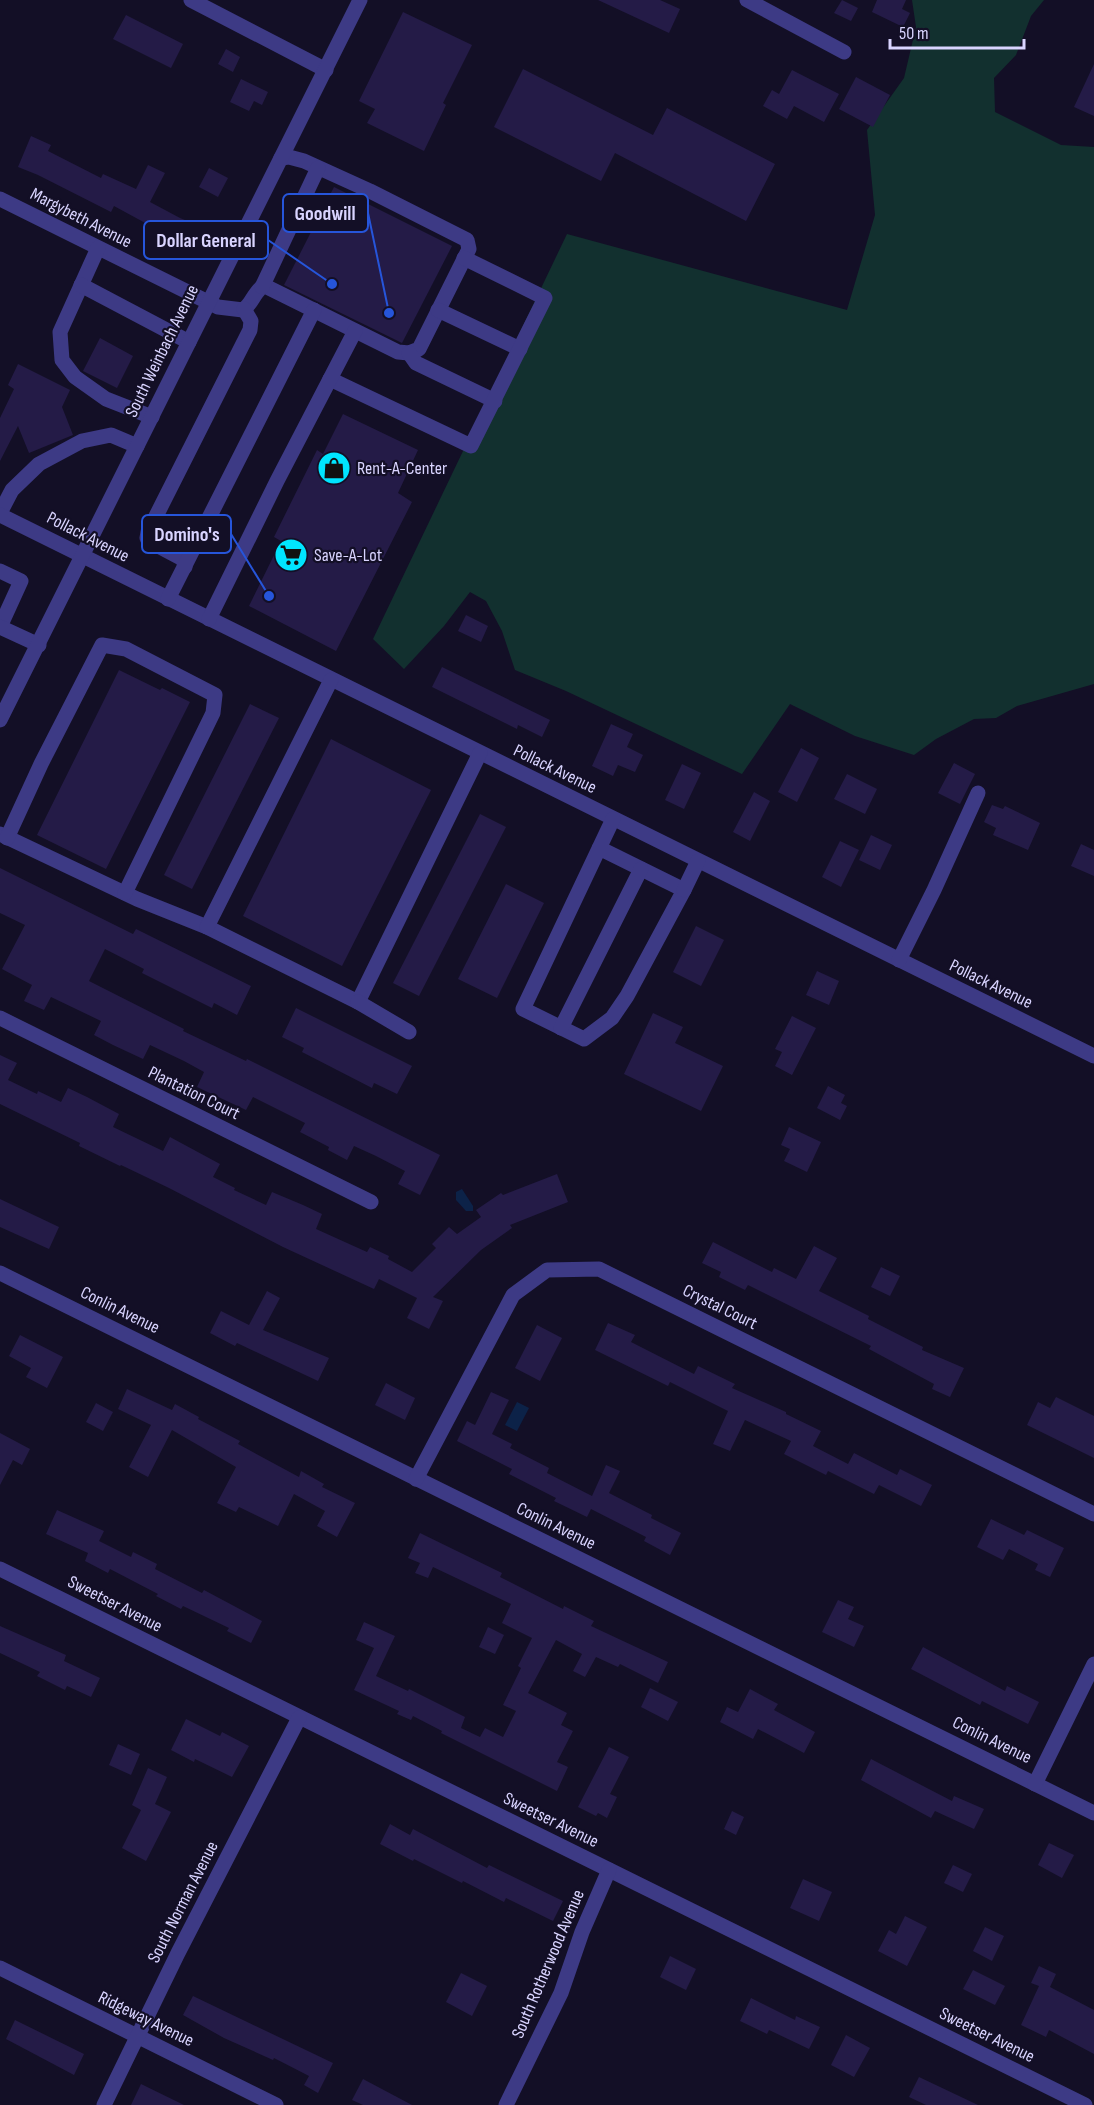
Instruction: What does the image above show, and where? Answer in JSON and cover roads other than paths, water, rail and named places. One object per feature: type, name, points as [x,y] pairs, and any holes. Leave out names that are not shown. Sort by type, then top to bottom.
[{"type":"street","points":[[191,0],[326,70]]},
{"type":"street","name":"South Weinbach Avenue","points":[[0,720],[360,0]]},
{"type":"street","points":[[747,0],[844,52]]},
{"type":"street","points":[[261,287],[274,290],[398,352],[409,353],[419,349],[469,249],[467,240],[370,191],[297,159],[281,158]]},
{"type":"street","points":[[185,567],[183,559],[149,541],[148,532],[250,330],[251,321],[244,309],[249,306],[261,287],[318,168]]},
{"type":"street","name":"Margybeth Avenue","points":[[0,199],[208,303],[223,309],[244,309]]},
{"type":"street","points":[[98,248],[60,332],[62,360],[75,377],[106,399],[152,417]]},
{"type":"street","points":[[330,379],[471,446],[545,298],[464,258]]},
{"type":"street","points":[[81,285],[189,342]]},
{"type":"street","points":[[168,599],[314,310]]},
{"type":"street","points":[[438,310],[520,350]]},
{"type":"street","points":[[209,619],[355,331]]},
{"type":"street","points":[[409,353],[416,363],[495,401]]},
{"type":"street","points":[[0,514],[12,490],[39,464],[82,441],[111,435],[137,446]]},
{"type":"street","name":"Pollack Avenue","points":[[0,514],[698,861],[1093,1053]]},
{"type":"street","points":[[0,571],[21,581],[5,604],[0,627],[39,645]]},
{"type":"street","points":[[125,894],[213,713],[215,695],[126,649],[102,645],[4,836],[125,894],[207,927],[358,1002],[409,1032]]},
{"type":"street","points":[[207,927],[331,680]]},
{"type":"street","points":[[358,1002],[480,753]]},
{"type":"street","points":[[899,960],[978,793]]},
{"type":"street","points":[[613,819],[524,1009],[561,1028],[584,1039],[612,1018],[627,996],[698,861]]},
{"type":"street","points":[[599,848],[684,890]]},
{"type":"street","points":[[561,1028],[641,869]]},
{"type":"street","name":"Plantation Court","points":[[0,1018],[371,1202]]},
{"type":"street","name":"Crystal Court","points":[[416,1479],[513,1295],[547,1270],[599,1269],[1094,1514]]},
{"type":"street","name":"Conlin Avenue","points":[[0,1273],[1094,1813]]},
{"type":"street","name":"Sweetser Avenue","points":[[0,1569],[1085,2105]]},
{"type":"street","points":[[1035,1784],[1094,1664]]},
{"type":"street","name":"South Norman Avenue","points":[[104,2105],[178,1953],[299,1718]]},
{"type":"street","name":"South Rotherwood Avenue","points":[[506,2105],[561,1993],[582,1932],[609,1870]]},
{"type":"street","name":"Ridgeway Avenue","points":[[0,1968],[276,2105]]},
{"type":"water","points":[[462,1189],[473,1206],[473,1211],[466,1211],[456,1200],[456,1192]]},
{"type":"water","points":[[517,1402],[529,1408],[517,1431],[505,1425]]},
{"type":"place","name":"Dollar General","points":[[332,284]]},
{"type":"place","name":"Goodwill","points":[[389,313]]},
{"type":"place","name":"Rent-A-Center","points":[[334,468]]},
{"type":"place","name":"Save-A-Lot","points":[[291,555]]},
{"type":"place","name":"Domino's","points":[[269,596]]}]
